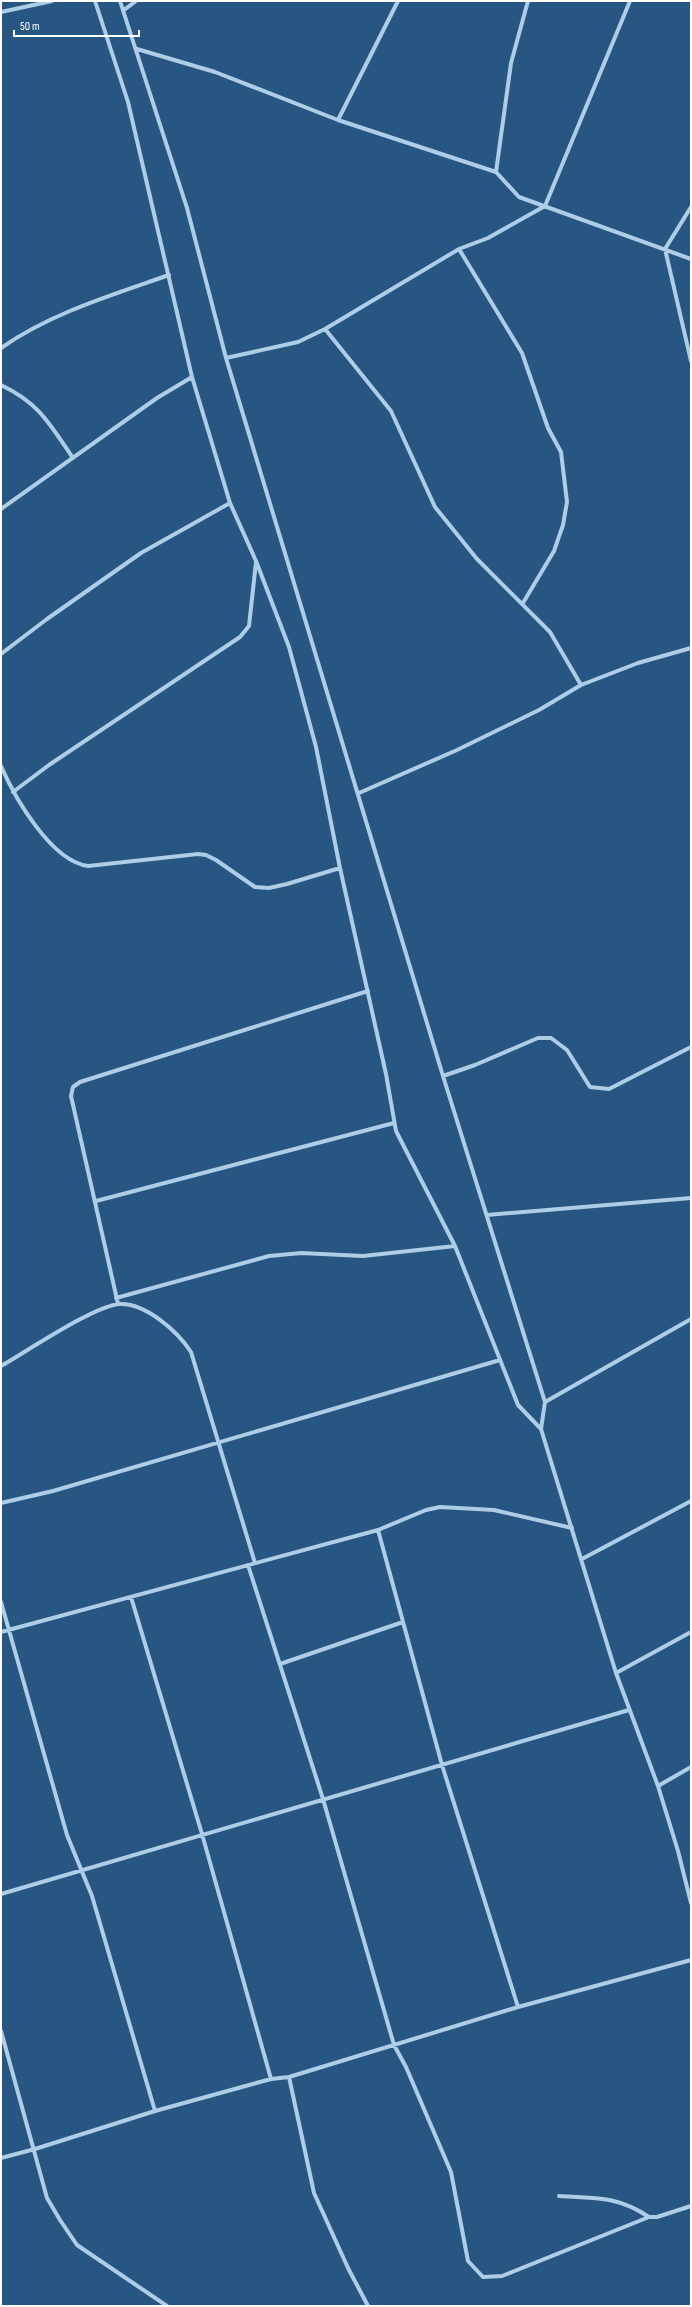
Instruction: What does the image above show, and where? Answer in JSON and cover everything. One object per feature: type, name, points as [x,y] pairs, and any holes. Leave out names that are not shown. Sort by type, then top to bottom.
[{"type":"street","points":[[1,12],[52,1]]},
{"type":"street","points":[[95,1],[128,102],[192,377],[230,503],[256,561],[289,647],[316,746],[340,868],[386,1074],[396,1131],[455,1246],[518,1405],[541,1429]]},
{"type":"street","points":[[120,1],[137,49],[187,208],[226,358],[359,793],[443,1076],[545,1402],[541,1429],[616,1672],[658,1786],[691,1900]]},
{"type":"street","points":[[124,10],[136,1]]},
{"type":"street","points":[[338,120],[398,1]]},
{"type":"street","points":[[496,172],[511,63],[528,1]]},
{"type":"street","points":[[226,358],[298,342],[326,329],[459,249],[488,238],[545,206],[630,1]]},
{"type":"street","points":[[137,49],[215,72],[338,120],[496,172],[519,197],[691,259]]},
{"type":"street","points":[[691,207],[665,249],[691,361]]},
{"type":"street","points":[[459,249],[522,353],[548,428],[561,452],[567,502],[563,525],[554,552],[523,603]]},
{"type":"street","points":[[1,348],[22,333],[95,302],[168,275]]},
{"type":"street","points":[[326,329],[391,411],[435,507],[477,559],[523,603],[550,632],[581,686]]},
{"type":"street","points":[[1,510],[157,398],[192,377]]},
{"type":"street","points":[[1,385],[23,396],[43,414],[73,458]]},
{"type":"street","points":[[1,654],[47,619],[141,553],[230,503]]},
{"type":"street","points":[[13,792],[49,765],[240,637],[250,626],[256,561]]},
{"type":"street","points":[[359,793],[457,750],[539,710],[581,686],[638,663],[691,648]]},
{"type":"street","points":[[1,766],[13,792],[50,844],[65,858],[77,865],[88,866],[198,854],[206,855],[216,860],[255,888],[269,888],[340,868]]},
{"type":"street","points":[[118,1304],[96,1201],[71,1096],[73,1087],[87,1080],[368,991]]},
{"type":"street","points":[[443,1076],[538,1038],[551,1038],[567,1050],[590,1087],[609,1089],[691,1047]]},
{"type":"street","points":[[96,1201],[394,1123]]},
{"type":"street","points":[[487,1215],[691,1198]]},
{"type":"street","points":[[116,1298],[269,1256],[301,1253],[363,1256],[455,1246]]},
{"type":"street","points":[[1,1366],[89,1315],[118,1304],[135,1306],[169,1326],[181,1337],[191,1352],[256,1563]]},
{"type":"street","points":[[545,1402],[691,1319]]},
{"type":"street","points":[[1,1503],[53,1491],[219,1441],[500,1360]]},
{"type":"street","points":[[582,1559],[691,1501]]},
{"type":"street","points":[[1,1632],[378,1530],[426,1510],[440,1507],[494,1510],[572,1528]]},
{"type":"street","points":[[378,1530],[442,1765],[518,2007]]},
{"type":"street","points":[[248,1565],[323,1799],[394,2045],[406,2067],[451,2172],[468,2261],[483,2277],[502,2276],[649,2217]]},
{"type":"street","points":[[131,1596],[202,1834],[271,2079]]},
{"type":"street","points":[[1,1602],[67,1835],[92,1896],[154,2111]]},
{"type":"street","points":[[280,1664],[403,1622]]},
{"type":"street","points":[[616,1672],[691,1632]]},
{"type":"street","points":[[1,1894],[81,1869],[630,1710]]},
{"type":"street","points":[[658,1786],[691,1767]]},
{"type":"street","points":[[1,2158],[35,2149],[154,2111],[271,2079],[289,2077],[518,2007],[691,1960]]},
{"type":"street","points":[[1,2031],[35,2149],[47,2198],[60,2220],[77,2245],[166,2306]]},
{"type":"street","points":[[289,2077],[314,2193],[348,2268],[368,2306]]},
{"type":"street","points":[[560,2196],[614,2200],[634,2207],[649,2217],[657,2218],[691,2206]]}]
